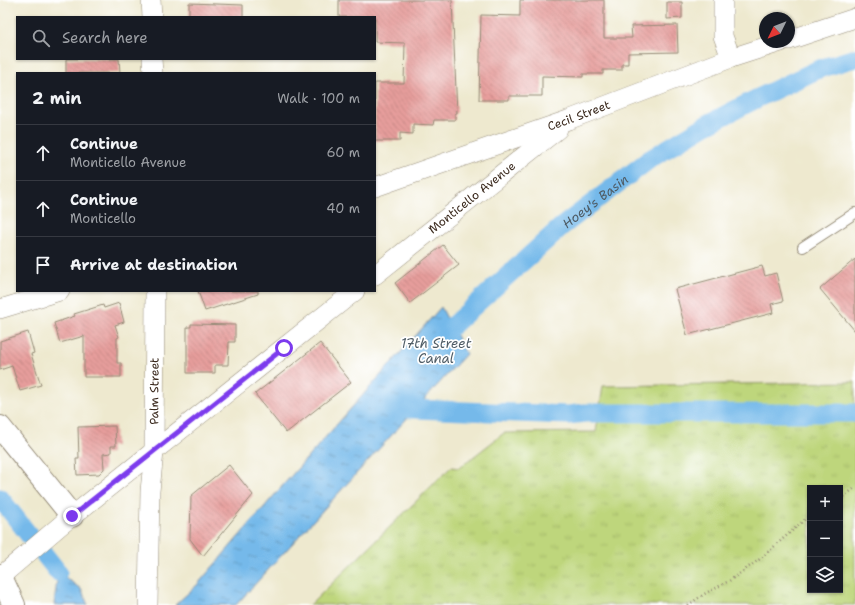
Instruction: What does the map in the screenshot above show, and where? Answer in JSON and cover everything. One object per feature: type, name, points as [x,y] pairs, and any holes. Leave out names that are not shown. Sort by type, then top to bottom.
[{"type":"street","points":[[152,0],[152,16]]},
{"type":"street","points":[[723,0],[723,36],[731,58]]},
{"type":"street","points":[[795,38],[855,18]]},
{"type":"street","name":"Cecil Street","points":[[376,187],[568,120],[731,58],[763,48]]},
{"type":"street","points":[[152,60],[153,72]]},
{"type":"street","name":"Monticello Avenue","points":[[376,274],[568,120]]},
{"type":"street","points":[[0,309],[57,292]]},
{"type":"street","name":"Palm Street","points":[[148,605],[150,492],[154,452],[155,292]]},
{"type":"street","points":[[14,605],[0,576],[354,292]]},
{"type":"street","points":[[0,427],[67,521]]},
{"type":"lane","points":[[803,247],[855,213]]},
{"type":"path","points":[[843,497],[855,488]]},
{"type":"path","points":[[688,605],[706,593],[729,581],[760,559],[807,518]]},
{"type":"green space","points":[[855,382],[855,605],[310,605],[451,467],[459,468],[504,433],[596,432],[603,386]]},
{"type":"water","name":"17th Street Canal","points":[[441,307],[466,354],[236,605],[175,605],[197,585],[284,484]]},
{"type":"water","points":[[58,572],[81,589],[88,605],[54,605]]},
{"type":"building","points":[[339,0],[452,0],[457,113],[455,113],[455,120],[434,120],[433,125],[413,124],[413,134],[400,133],[400,141],[376,141],[376,83],[404,83],[405,43],[376,42],[376,16],[339,16]]},
{"type":"building","points":[[520,0],[604,0],[604,38],[632,38],[631,26],[677,25],[678,52],[628,53],[628,64],[622,64],[622,70],[603,70],[603,74],[583,74],[583,77],[542,76],[542,96],[509,96],[509,100],[479,100],[481,15],[520,16]]},
{"type":"building","points":[[667,2],[682,2],[682,18],[667,19]]},
{"type":"building","points":[[189,3],[243,5],[243,16],[189,16]]},
{"type":"building","points":[[66,60],[119,60],[120,72],[66,72]]},
{"type":"building","points":[[443,245],[459,265],[410,303],[395,283]]},
{"type":"building","points":[[855,259],[855,331],[820,289]]},
{"type":"building","points":[[762,266],[765,276],[776,273],[783,301],[771,304],[773,313],[687,335],[675,289]]},
{"type":"building","points":[[198,292],[258,292],[258,294],[205,311]]},
{"type":"building","points":[[119,303],[124,322],[115,325],[119,337],[117,338],[117,363],[121,363],[121,377],[84,377],[84,336],[60,343],[54,323],[75,316],[74,314],[103,305],[104,308]]},
{"type":"building","points":[[191,324],[235,325],[235,342],[229,342],[228,365],[215,365],[215,373],[187,373],[187,327],[191,327]]},
{"type":"building","points":[[28,332],[34,353],[31,354],[41,385],[20,391],[12,366],[0,370],[0,341]]},
{"type":"building","points":[[320,343],[351,382],[286,433],[255,394]]},
{"type":"building","points":[[115,426],[116,446],[111,446],[111,453],[103,454],[104,469],[99,474],[77,475],[76,459],[79,459],[78,427]]},
{"type":"building","points":[[229,465],[253,495],[203,556],[190,539],[191,496]]},
{"type":"waterway","name":"Hoey's Basin","points":[[434,346],[451,327],[561,227],[650,159],[706,125],[758,98],[819,69],[855,58]]},
{"type":"waterway","points":[[389,408],[568,415],[585,413],[855,413]]},
{"type":"waterway","points":[[0,498],[58,572]]},
{"type":"route","points":[[72,516],[284,348]]}]
